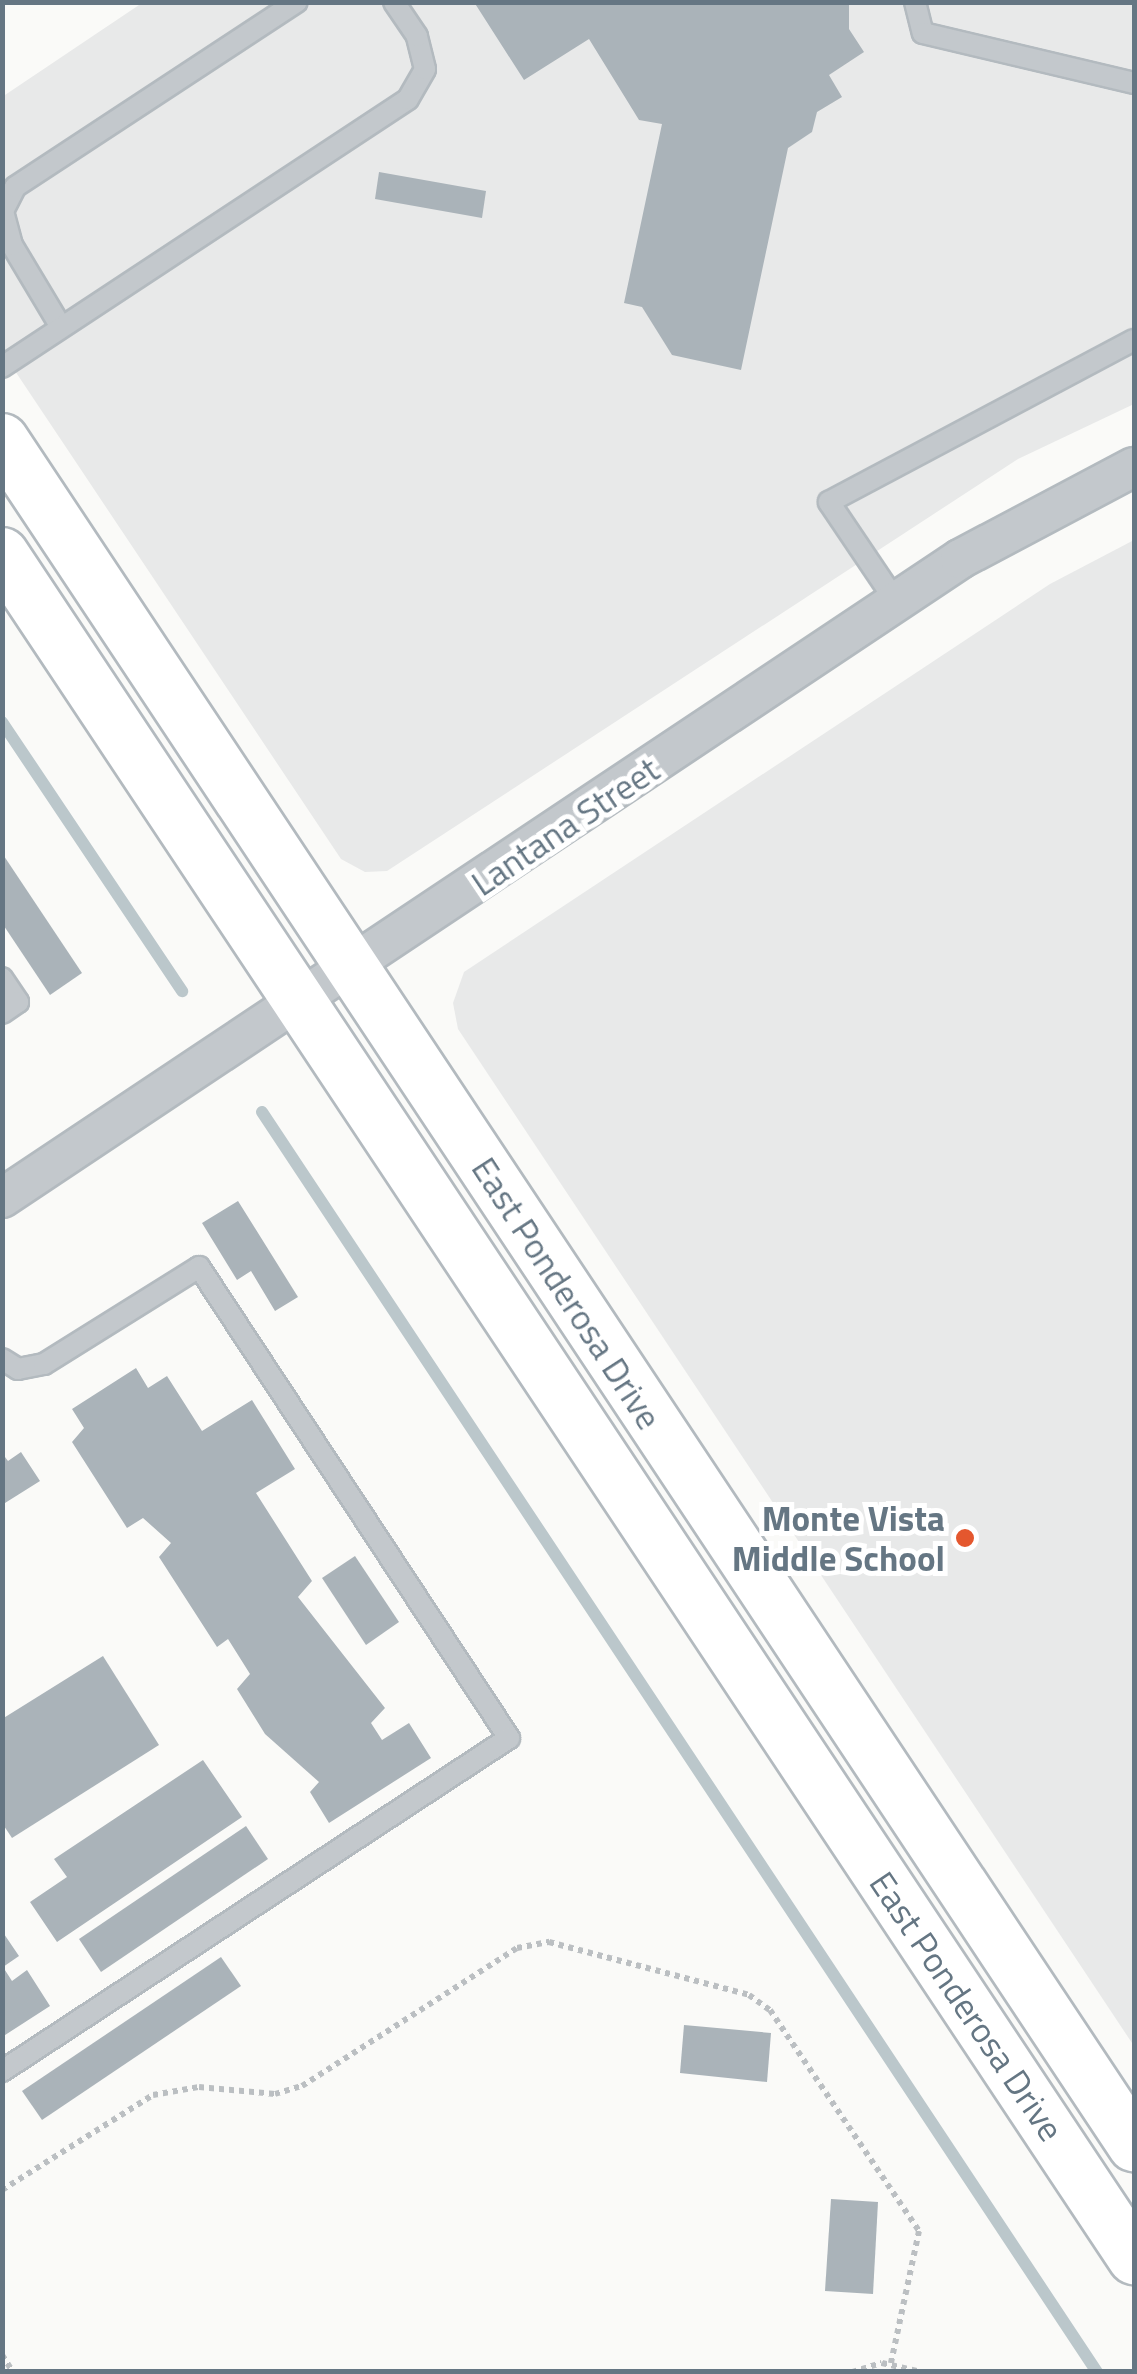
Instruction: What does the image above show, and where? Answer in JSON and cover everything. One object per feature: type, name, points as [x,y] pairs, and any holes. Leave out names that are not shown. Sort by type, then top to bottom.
[{"type":"main road","name":"East Ponderosa Drive","points":[[2,440],[1134,2145]]},
{"type":"main road","name":"East Ponderosa Drive","points":[[2,554],[1134,2258]]},
{"type":"street","name":"Lantana Street","points":[[2,1198],[353,968],[960,559],[1134,466]]},
{"type":"lane","points":[[62,327],[12,246],[2,211],[16,187],[298,2]]},
{"type":"lane","points":[[2,367],[408,99],[425,69],[417,36],[394,2]]},
{"type":"lane","points":[[916,2],[923,33],[1134,83]]},
{"type":"lane","points":[[897,603],[829,502],[1134,340]]},
{"type":"lane","points":[[2,978],[18,1002],[2,1013]]},
{"type":"lane","points":[[2,1359],[18,1369],[44,1364],[198,1267],[508,1738],[2,2072]]},
{"type":"path","points":[[2,2190],[153,2095],[199,2086],[275,2094],[302,2086],[517,1948],[549,1942],[749,1994],[770,2010],[919,2231],[891,2363]]},
{"type":"path","points":[[2,2355],[13,2372]]},
{"type":"path","points":[[852,2372],[891,2363],[920,2372]]},
{"type":"shaded area","points":[[142,3],[1134,3],[1134,404],[1018,459],[387,871],[365,872],[341,859],[3,353],[2,97]]},
{"type":"shaded area","name":"Monte Vista Middle School","points":[[1134,540],[1134,2046],[458,1029],[453,1003],[464,972],[1050,584]]},
{"type":"building","points":[[474,2],[849,2],[849,29],[864,52],[829,75],[842,97],[817,112],[812,132],[788,148],[741,370],[672,355],[642,307],[624,303],[662,124],[639,120],[589,39],[524,80]]},
{"type":"building","points":[[379,172],[486,191],[482,218],[375,199]]},
{"type":"building","points":[[2,853],[82,973],[50,995],[2,923]]},
{"type":"building","points":[[238,1201],[298,1297],[275,1311],[251,1271],[237,1280],[202,1223]]},
{"type":"building","points":[[136,1368],[148,1388],[167,1376],[202,1431],[252,1400],[295,1469],[256,1493],[312,1581],[298,1597],[385,1708],[371,1723],[382,1740],[409,1723],[431,1758],[329,1823],[310,1792],[319,1782],[265,1734],[237,1689],[250,1674],[228,1639],[217,1647],[159,1557],[171,1543],[143,1518],[127,1528],[72,1442],[84,1428],[72,1409]]},
{"type":"building","points":[[21,1452],[40,1481],[5,1503],[2,1453],[8,1461]]},
{"type":"building","points":[[355,1556],[399,1622],[366,1645],[322,1578]]},
{"type":"building","points":[[103,1656],[159,1745],[12,1838],[2,1823],[2,1719]]},
{"type":"building","points":[[203,1760],[242,1817],[57,1942],[30,1902],[67,1877],[54,1859]]},
{"type":"building","points":[[246,1826],[268,1859],[101,1972],[79,1939]]},
{"type":"building","points":[[2,1931],[19,1956],[3,1967],[12,1981],[27,1970],[50,2006],[2,2037]]},
{"type":"building","points":[[221,1957],[241,1986],[42,2120],[22,2091]]},
{"type":"building","points":[[684,2025],[771,2033],[767,2082],[680,2073]]},
{"type":"building","points":[[831,2199],[878,2202],[873,2294],[825,2291]]},
{"type":"waterway","points":[[2,722],[182,991]]},
{"type":"waterway","points":[[262,1112],[1097,2372]]},
{"type":"place","name":"Monte Vista Middle School","points":[[965,1538]]}]
